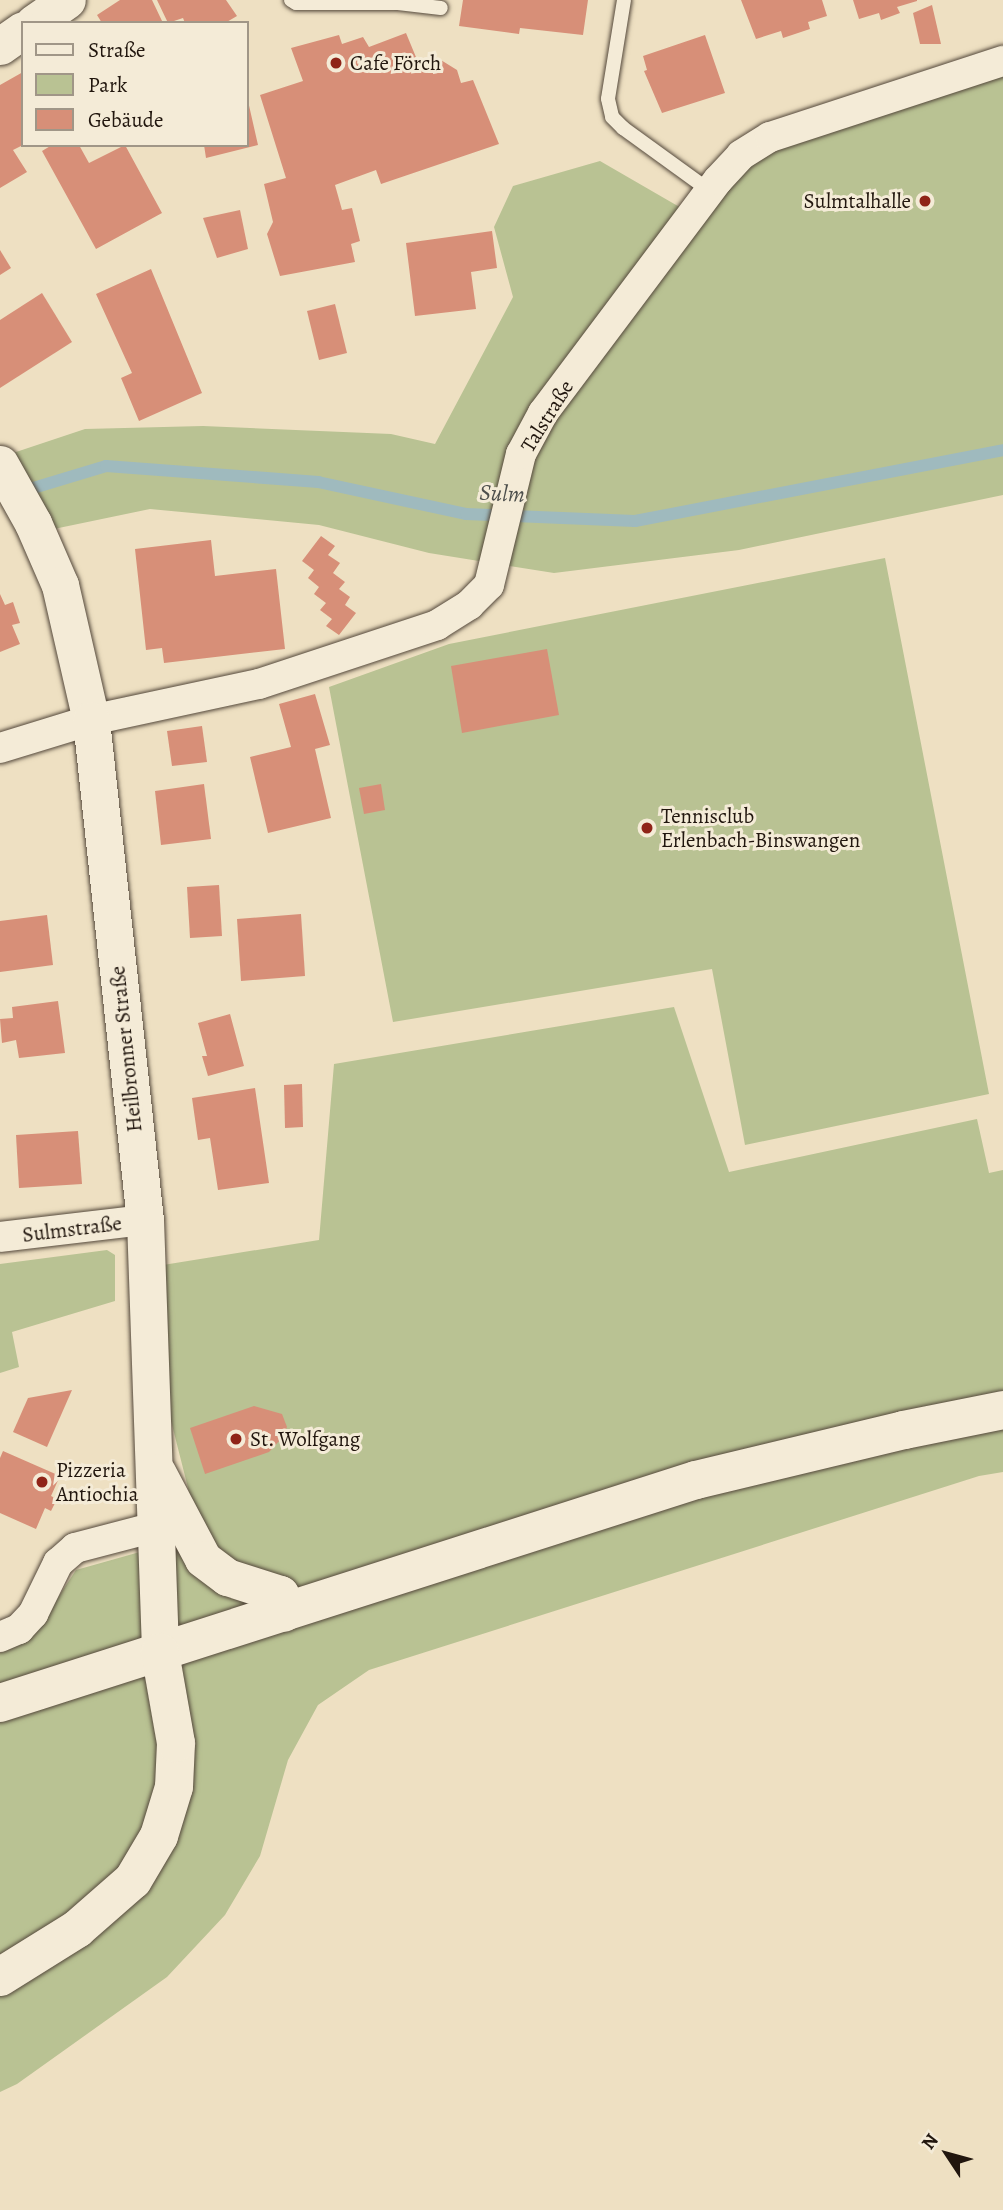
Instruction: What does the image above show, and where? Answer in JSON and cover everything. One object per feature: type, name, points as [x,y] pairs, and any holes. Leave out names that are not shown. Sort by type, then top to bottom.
[{"type":"main road","points":[[0,1703],[696,1480],[904,1430],[1003,1410]]},
{"type":"main road","points":[[0,1977],[77,1929],[123,1889],[132,1880],[159,1836],[174,1787],[176,1743],[160,1652]]},
{"type":"street","points":[[37,21],[67,0]]},
{"type":"street","points":[[0,46],[21,31]]},
{"type":"street","name":"Talstraße","points":[[0,748],[91,720],[258,684],[437,625],[469,606],[489,585],[499,554],[521,454],[543,413],[710,191],[741,155],[770,137],[1003,61]]},
{"type":"street","name":"Heilbronner Straße","points":[[2,466],[33,523],[60,586],[91,720],[145,1220],[160,1652]]},
{"type":"street","name":"Sulmstraße","points":[[0,1237],[145,1220]]},
{"type":"street","points":[[153,1464],[203,1559],[227,1577],[280,1594],[284,1613]]},
{"type":"street","points":[[0,1637],[19,1629],[33,1614],[58,1563],[75,1548],[155,1527]]},
{"type":"lane","points":[[291,0],[296,3],[398,3],[441,8]]},
{"type":"lane","points":[[624,0],[608,99],[612,117],[623,128],[710,191]]},
{"type":"green space","points":[[1003,70],[1003,495],[739,550],[554,573],[429,553],[319,525],[150,509],[49,530],[10,454],[85,429],[203,426],[391,434],[435,444],[513,297],[494,227],[513,186],[600,161],[702,220],[744,168],[775,148]]},
{"type":"green space","name":"Tennisclub Erlenbach-Binswangen","points":[[885,558],[989,1094],[745,1145],[712,969],[393,1022],[329,687],[449,644]]},
{"type":"green space","points":[[674,1007],[729,1172],[977,1119],[989,1173],[1003,1170],[1003,1472],[979,1476],[369,1670],[318,1705],[288,1760],[260,1856],[225,1915],[167,1977],[17,2084],[0,2092],[0,1653],[32,1637],[76,1570],[200,1535],[170,1417],[163,1265],[319,1240],[334,1064]]},
{"type":"green space","points":[[107,1250],[115,1255],[115,1301],[12,1332],[19,1367],[0,1373],[0,1264]]},
{"type":"building","points":[[120,0],[152,0],[162,21],[101,21],[97,15]]},
{"type":"building","points":[[157,0],[226,0],[237,16],[228,21],[184,21],[183,18],[167,21]]},
{"type":"building","points":[[463,0],[588,0],[583,35],[520,28],[519,34],[459,26]]},
{"type":"building","points":[[741,0],[822,0],[827,16],[808,22],[810,29],[783,38],[781,31],[756,39]]},
{"type":"building","points":[[853,0],[917,1],[897,7],[900,13],[881,20],[879,13],[859,19]]},
{"type":"building","points":[[932,5],[941,44],[920,44],[913,13]]},
{"type":"building","points":[[406,33],[418,62],[436,57],[457,70],[461,83],[473,80],[499,144],[381,184],[376,170],[335,185],[342,210],[352,208],[360,241],[351,244],[355,262],[280,276],[267,234],[273,222],[264,184],[286,178],[260,95],[303,81],[291,48],[339,35],[342,44],[363,37],[369,47]]},
{"type":"building","points":[[705,35],[725,93],[662,113],[644,71],[647,70],[643,56]]},
{"type":"building","points":[[21,73],[21,146],[13,150],[27,172],[0,188],[0,85]]},
{"type":"building","points":[[248,101],[258,145],[206,158],[204,147],[248,147]]},
{"type":"building","points":[[49,147],[80,147],[89,163],[126,147],[162,213],[96,249],[42,151]]},
{"type":"building","points":[[240,210],[248,249],[217,258],[203,218]]},
{"type":"building","points":[[492,231],[497,268],[471,272],[476,309],[415,316],[406,243]]},
{"type":"building","points":[[0,250],[11,268],[0,275]]},
{"type":"building","points":[[151,269],[202,393],[139,421],[121,378],[132,373],[96,294]]},
{"type":"building","points":[[42,293],[72,342],[0,388],[0,320]]},
{"type":"building","points":[[335,304],[347,353],[319,360],[307,311]]},
{"type":"building","points":[[321,536],[335,546],[328,555],[340,563],[333,573],[345,582],[339,589],[350,597],[345,605],[356,613],[339,635],[326,626],[332,619],[320,610],[326,603],[314,594],[319,587],[308,578],[314,570],[302,561]]},
{"type":"building","points":[[211,540],[215,576],[276,569],[285,649],[164,663],[162,648],[146,650],[135,549]]},
{"type":"building","points":[[0,594],[5,605],[13,602],[20,623],[12,625],[20,644],[0,652]]},
{"type":"building","points":[[547,649],[559,715],[462,733],[451,666]]},
{"type":"building","points":[[315,694],[330,745],[315,749],[331,818],[268,833],[250,757],[291,747],[279,704]]},
{"type":"building","points":[[202,726],[207,762],[172,766],[167,731]]},
{"type":"building","points":[[204,784],[211,839],[161,845],[155,791]]},
{"type":"building","points":[[381,784],[385,810],[364,814],[359,788]]},
{"type":"building","points":[[219,885],[222,936],[190,938],[187,887]]},
{"type":"building","points":[[301,914],[305,976],[241,981],[237,919]]},
{"type":"building","points":[[47,915],[53,965],[0,972],[0,921]]},
{"type":"building","points":[[58,1001],[65,1053],[19,1058],[16,1040],[2,1043],[0,1019],[13,1018],[12,1007]]},
{"type":"building","points":[[230,1014],[244,1066],[208,1076],[202,1056],[207,1056],[198,1023]]},
{"type":"building","points":[[302,1084],[303,1127],[285,1128],[284,1085]]},
{"type":"building","points":[[255,1088],[269,1183],[218,1190],[210,1138],[198,1140],[192,1098]]},
{"type":"building","points":[[78,1131],[82,1184],[19,1188],[16,1135]]},
{"type":"building","points":[[72,1390],[47,1447],[13,1432],[28,1398]]},
{"type":"building","name":"St. Wolfgang","points":[[254,1406],[282,1414],[287,1427],[281,1439],[269,1452],[205,1474],[190,1428]]},
{"type":"building","points":[[3,1451],[60,1476],[51,1496],[57,1499],[51,1511],[45,1508],[36,1529],[0,1513],[0,1458]]},
{"type":"waterway","name":"Sulm","points":[[20,492],[106,466],[318,482],[466,514],[635,521],[1003,450]]},
{"type":"place","name":"Cafe Förch","points":[[336,63]]},
{"type":"place","name":"Sulmtalhalle","points":[[925,201]]},
{"type":"place","name":"Tennisclub Erlenbach-Binswangen","points":[[647,828]]},
{"type":"place","name":"St. Wolfgang","points":[[236,1439]]},
{"type":"place","name":"Pizzeria Antiochia","points":[[42,1482]]}]
